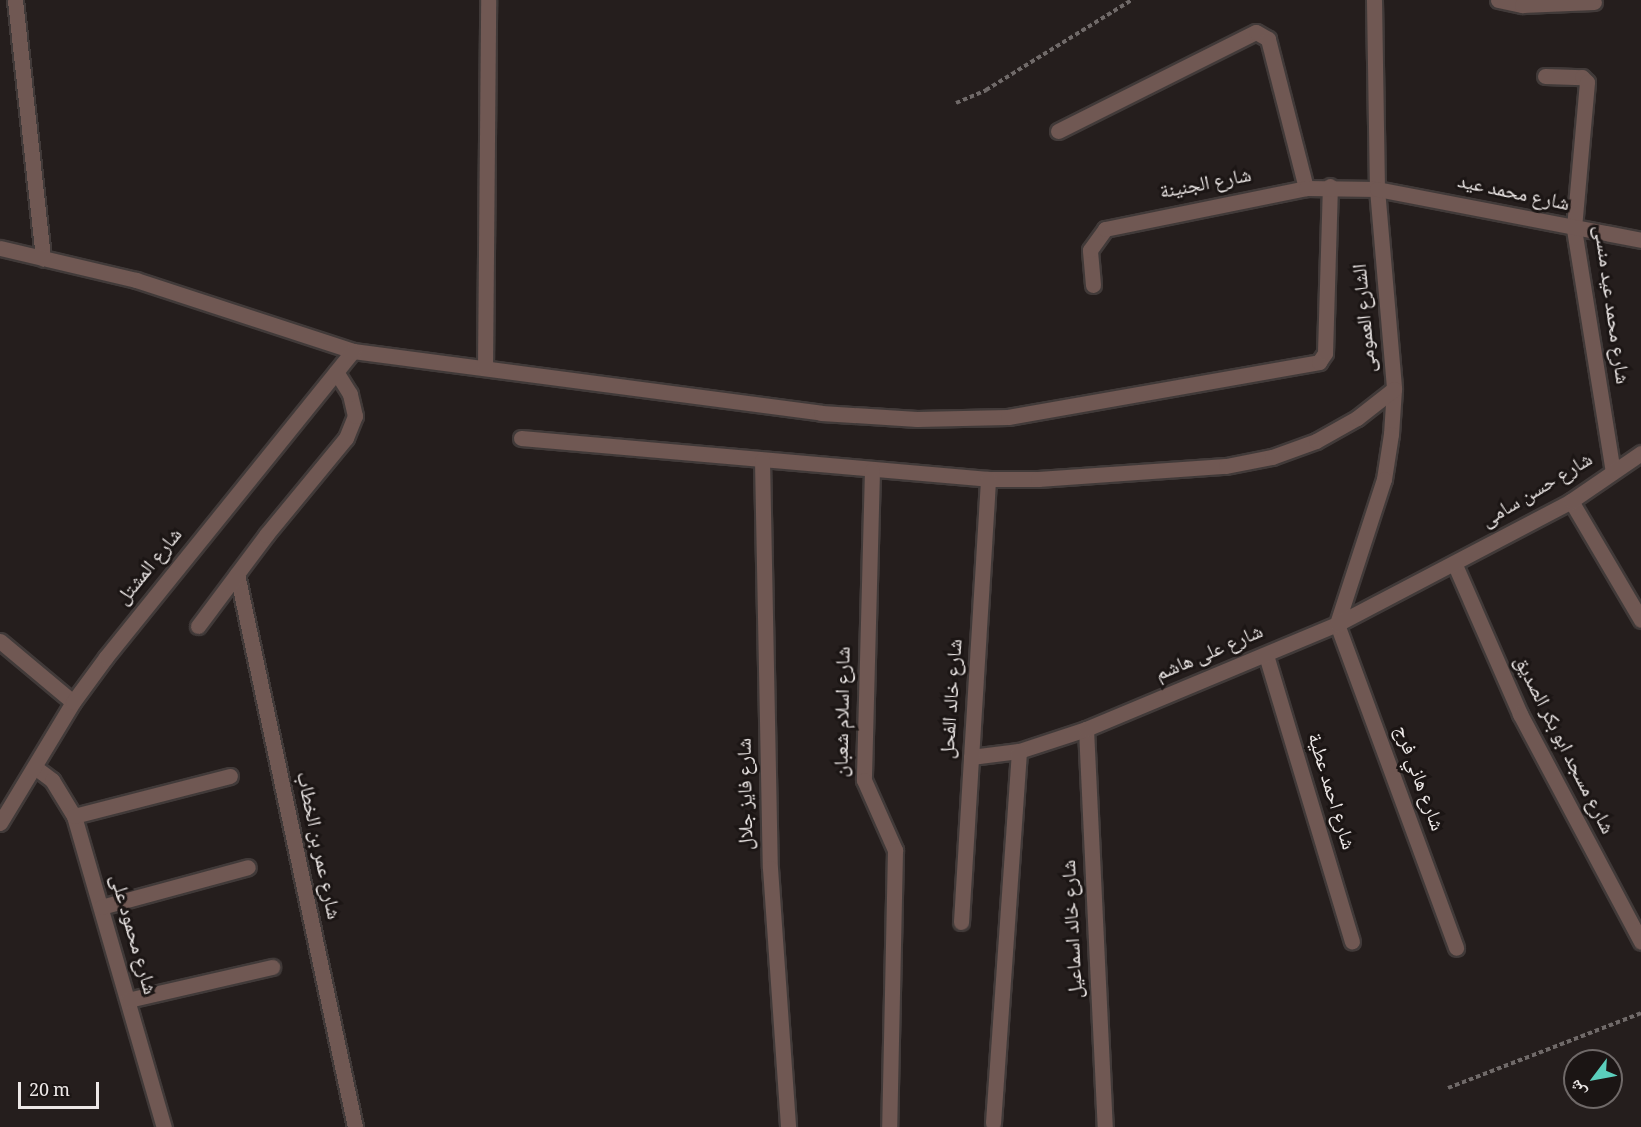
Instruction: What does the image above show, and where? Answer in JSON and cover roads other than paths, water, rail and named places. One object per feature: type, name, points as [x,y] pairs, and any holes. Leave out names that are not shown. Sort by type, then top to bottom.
[{"type":"street","points":[[15,0],[43,258]]},
{"type":"street","points":[[485,368],[488,0]]},
{"type":"street","name":"الشارع العمومى","points":[[1337,624],[1384,479],[1394,389],[1377,189],[1374,0]]},
{"type":"street","points":[[1498,0],[1522,5],[1594,2]]},
{"type":"street","points":[[1058,131],[1256,32],[1268,39],[1306,188]]},
{"type":"street","name":"شارع محمد عيد منسى","points":[[1545,76],[1582,77],[1587,82],[1574,229],[1613,472]]},
{"type":"street","points":[[0,248],[147,284],[353,351],[821,413],[917,419],[1008,417],[1310,365],[1325,353],[1330,186]]},
{"type":"street","name":"شارع الجنينة","points":[[1092,285],[1090,250],[1105,230],[1306,188],[1330,186],[1377,189]]},
{"type":"street","name":"شارع محمد عيد","points":[[1377,189],[1574,229],[1641,240]]},
{"type":"street","name":"شارع المشتل","points":[[0,823],[36,768],[73,702],[353,351]]},
{"type":"street","points":[[198,626],[346,438],[355,416],[350,394],[336,372]]},
{"type":"street","points":[[521,438],[988,479],[1226,466],[1272,457],[1316,441],[1357,418],[1394,389]]},
{"type":"street","name":"شارع حسن سامى","points":[[1455,565],[1571,501],[1641,453]]},
{"type":"street","name":"شارع فايز جلال","points":[[762,460],[770,868],[788,1127]]},
{"type":"street","name":"شارع اسلام شعبان","points":[[872,470],[864,780],[894,850],[889,1127]]},
{"type":"street","name":"شارع خالد الفحل","points":[[961,922],[988,479]]},
{"type":"street","points":[[1571,501],[1641,620]]},
{"type":"street","name":"شارع على هاشم","points":[[971,757],[1019,751],[1086,729],[1337,624],[1455,565]]},
{"type":"street","name":"شارع مسجد ابو بكر الصديق","points":[[1455,565],[1520,714],[1641,942]]},
{"type":"street","name":"شارع عمر بن الخطاب","points":[[237,574],[355,1127]]},
{"type":"street","name":"شارع هاني فرج","points":[[1337,624],[1456,948]]},
{"type":"street","points":[[0,641],[73,702]]},
{"type":"street","name":"شارع احمد عطية","points":[[1266,655],[1352,941]]},
{"type":"street","name":"شارع خالد اسماعيل","points":[[1086,729],[1105,1127]]},
{"type":"street","points":[[993,1123],[1019,751]]},
{"type":"street","name":"شارع محمود على","points":[[36,768],[52,780],[74,816],[164,1127]]},
{"type":"street","points":[[74,816],[230,776]]},
{"type":"street","points":[[101,907],[248,867]]},
{"type":"street","points":[[128,1000],[272,967]]}]
